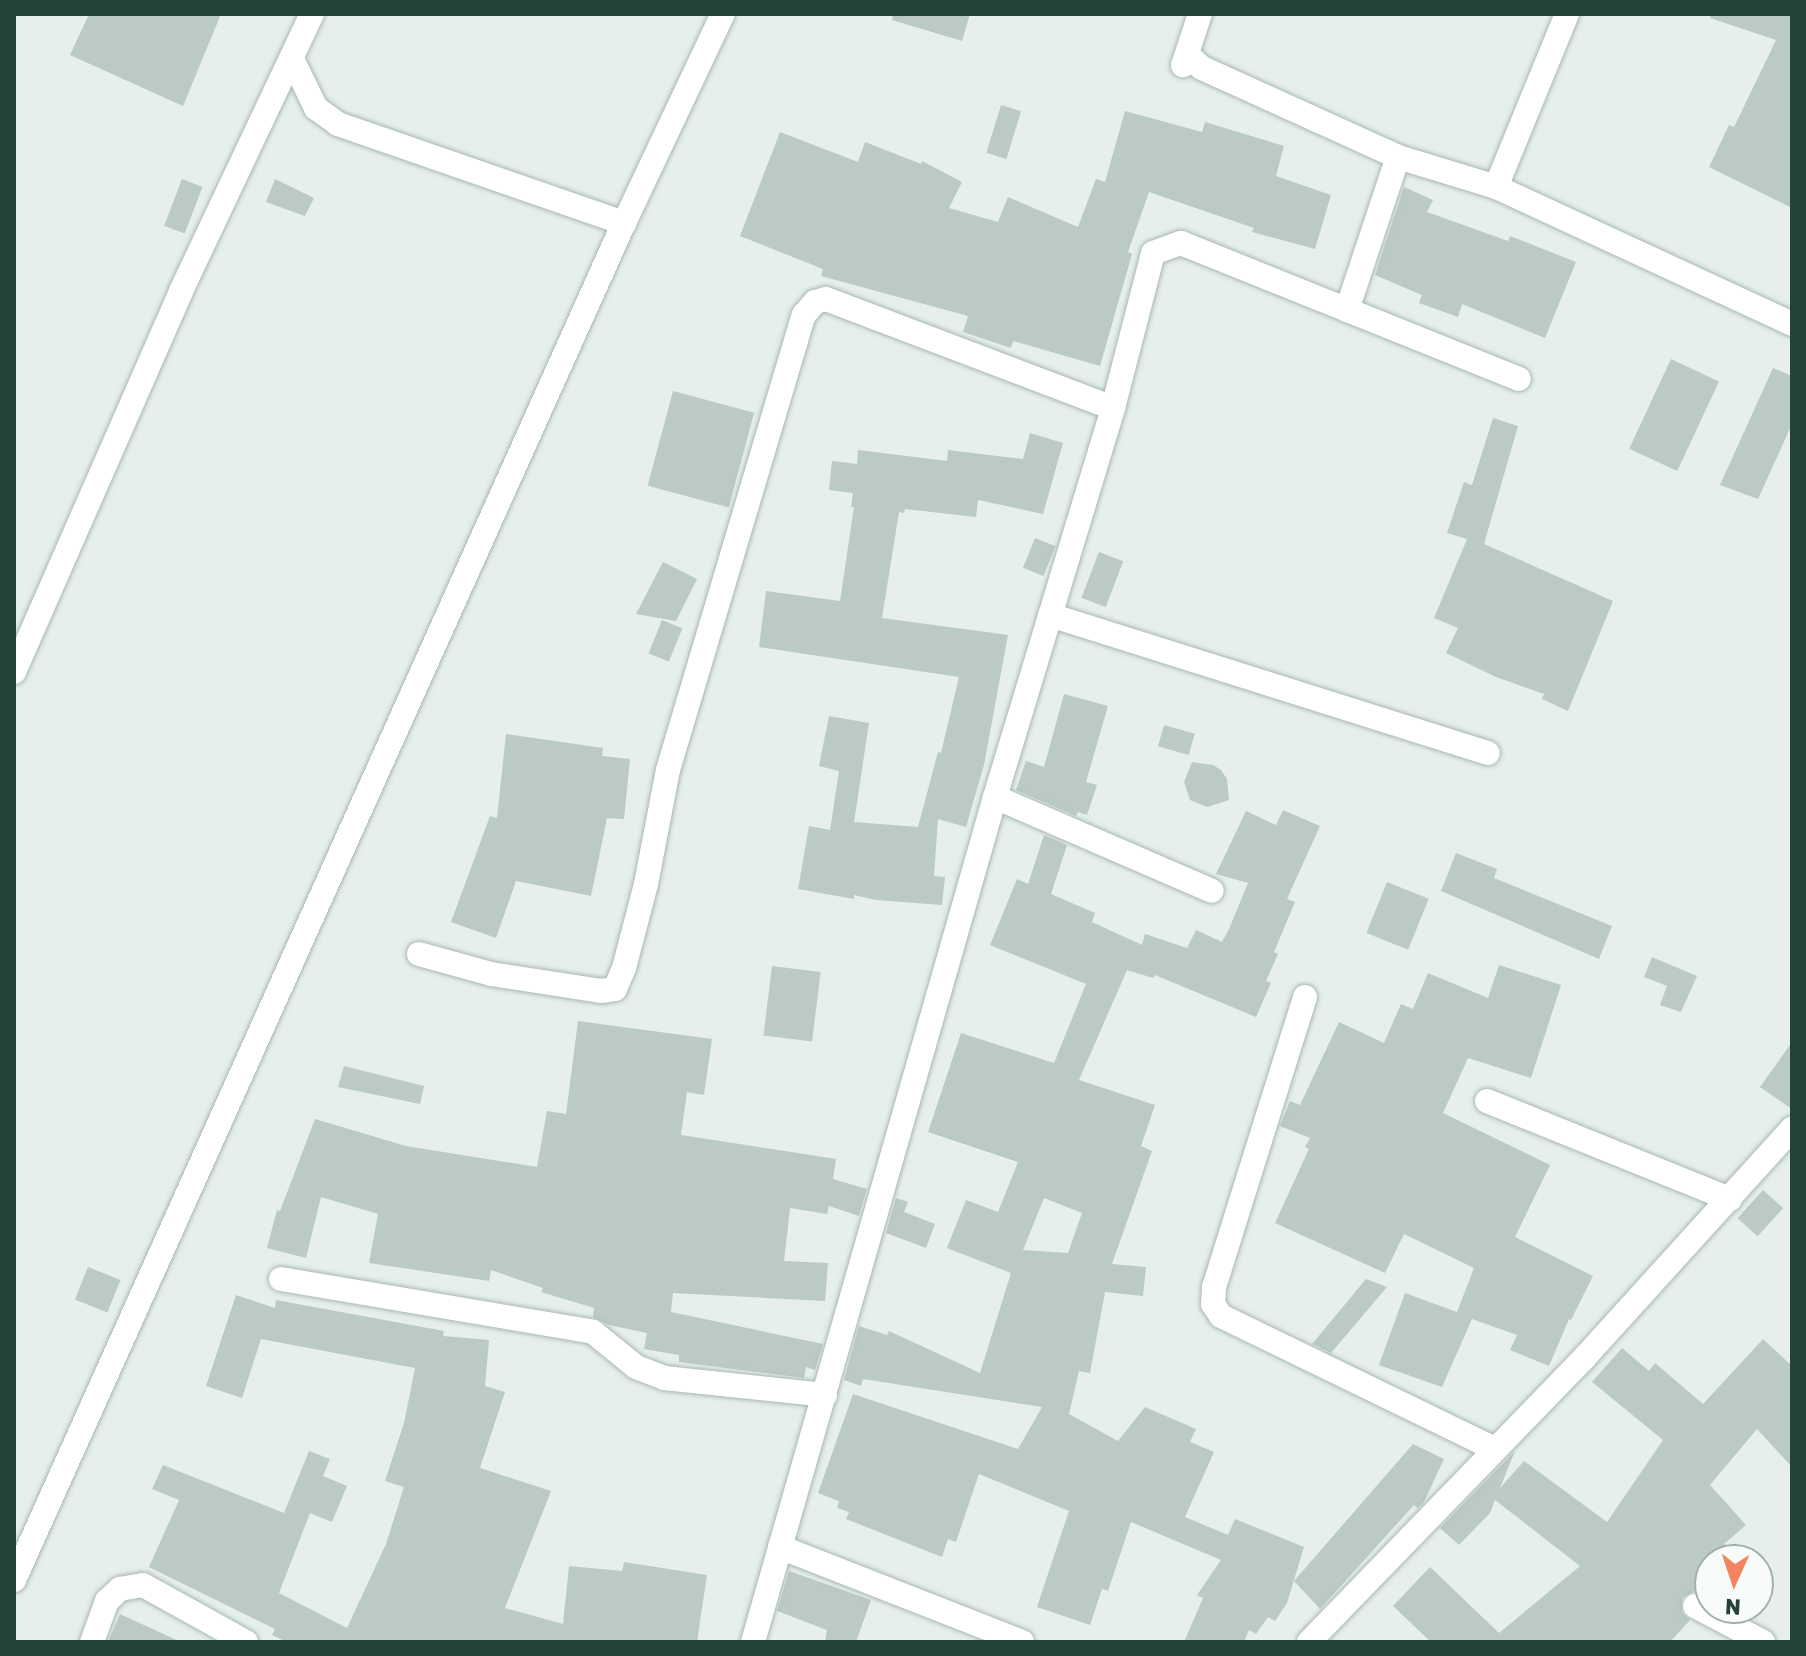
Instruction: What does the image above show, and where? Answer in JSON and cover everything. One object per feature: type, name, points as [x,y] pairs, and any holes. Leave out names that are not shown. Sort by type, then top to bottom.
[{"type":"street","points":[[14,672],[181,291],[312,14]]},
{"type":"street","points":[[14,1580],[624,223],[723,14]]},
{"type":"street","points":[[1200,14],[1183,65],[1193,60],[1202,68],[1398,157],[1496,187],[1792,324]]},
{"type":"street","points":[[1496,187],[1567,14]]},
{"type":"street","points":[[292,59],[316,108],[338,124],[624,223]]},
{"type":"street","points":[[1347,310],[1398,157]]},
{"type":"street","points":[[753,1642],[995,797],[1113,408],[1153,253],[1181,243],[1519,379]]},
{"type":"street","points":[[419,954],[491,974],[601,991],[615,989],[624,968],[643,895],[673,755],[804,315],[815,302],[826,299],[1113,408]]},
{"type":"street","points":[[1050,615],[1488,753]]},
{"type":"street","points":[[995,797],[1212,891]]},
{"type":"street","points":[[1305,997],[1214,1287],[1213,1304],[1221,1316],[1495,1449]]},
{"type":"street","points":[[1487,1101],[1730,1199]]},
{"type":"street","points":[[1309,1642],[1495,1449],[1792,1129]]},
{"type":"street","points":[[281,1279],[593,1332],[636,1367],[664,1378],[825,1395]]},
{"type":"street","points":[[780,1547],[1022,1642]]},
{"type":"street","points":[[92,1642],[107,1601],[120,1589],[143,1585],[246,1642]]},
{"type":"street","points":[[1729,1624],[1763,1642]]},
{"type":"building","points":[[89,14],[221,14],[183,106],[70,55]]},
{"type":"building","points":[[893,14],[970,14],[962,41],[892,20]]},
{"type":"building","points":[[1711,14],[1792,14],[1792,208],[1709,167],[1729,125],[1734,127],[1776,40],[1710,18]]},
{"type":"building","points":[[1001,105],[1021,111],[1006,159],[986,153]]},
{"type":"building","points":[[1125,111],[1202,132],[1205,122],[1284,146],[1276,176],[1331,195],[1315,249],[1252,232],[1254,228],[1149,192],[1128,252],[1132,254],[1100,366],[1013,341],[1011,348],[963,332],[968,316],[821,276],[823,269],[740,236],[780,132],[858,162],[865,142],[921,164],[922,161],[962,182],[949,208],[998,222],[1008,197],[1078,227],[1096,179],[1105,182]]},
{"type":"building","points":[[182,179],[203,187],[185,234],[164,226]]},
{"type":"building","points":[[275,179],[314,198],[305,216],[266,202]]},
{"type":"building","points":[[1404,187],[1433,200],[1427,212],[1508,241],[1510,236],[1576,262],[1545,338],[1462,304],[1458,317],[1419,303],[1422,295],[1375,275]]},
{"type":"building","points":[[1671,359],[1719,381],[1677,471],[1629,449]]},
{"type":"building","points":[[1773,368],[1792,376],[1792,424],[1758,499],[1720,485]]},
{"type":"building","points":[[673,391],[754,413],[729,507],[648,486]]},
{"type":"building","points":[[1493,418],[1518,426],[1484,544],[1613,601],[1568,711],[1542,699],[1544,694],[1496,677],[1446,653],[1458,628],[1434,618],[1467,539],[1447,533],[1464,482],[1472,485]]},
{"type":"building","points":[[1030,433],[1063,443],[1043,514],[978,500],[976,517],[905,509],[904,513],[899,512],[882,618],[1008,635],[984,765],[966,827],[938,819],[934,876],[945,877],[942,905],[876,900],[854,895],[854,899],[798,889],[809,826],[830,830],[839,771],[819,766],[829,716],[869,723],[854,822],[918,827],[938,752],[941,753],[959,677],[759,647],[766,591],[840,601],[854,507],[851,507],[853,493],[829,490],[832,461],[857,464],[858,450],[947,461],[948,450],[1023,459]]},
{"type":"building","points":[[1035,538],[1055,546],[1043,576],[1023,568]]},
{"type":"building","points":[[1099,552],[1123,561],[1106,607],[1081,598]]},
{"type":"building","points":[[663,562],[697,579],[676,621],[636,614]]},
{"type":"building","points":[[662,620],[682,628],[669,662],[649,653]]},
{"type":"building","points":[[1064,694],[1108,706],[1086,782],[1097,785],[1087,815],[1078,812],[1076,816],[1016,790],[1026,761],[1044,767]]},
{"type":"building","points":[[1164,725],[1195,734],[1189,755],[1158,746]]},
{"type":"building","points":[[506,734],[603,748],[602,756],[630,759],[624,819],[607,818],[591,896],[516,881],[496,938],[451,922],[490,816],[497,818]]},
{"type":"building","points":[[1192,762],[1213,765],[1221,770],[1227,779],[1229,800],[1207,807],[1190,800],[1184,782]]},
{"type":"building","points":[[1283,810],[1320,826],[1287,899],[1295,902],[1274,952],[1278,954],[1266,981],[1271,983],[1256,1017],[1155,975],[1153,978],[1127,970],[1079,1080],[1155,1105],[1141,1146],[1152,1151],[1112,1264],[1146,1267],[1143,1296],[1105,1292],[1090,1373],[1079,1371],[1069,1414],[1118,1441],[1145,1407],[1196,1429],[1190,1442],[1214,1452],[1185,1517],[1228,1535],[1235,1519],[1304,1547],[1287,1603],[1275,1621],[1268,1617],[1256,1634],[1249,1630],[1244,1642],[1184,1642],[1203,1598],[1197,1595],[1221,1560],[1131,1522],[1108,1591],[1102,1589],[1090,1625],[1037,1607],[1069,1511],[979,1474],[956,1542],[948,1539],[942,1557],[846,1519],[849,1512],[837,1508],[839,1501],[818,1493],[853,1394],[1018,1449],[1042,1407],[863,1379],[861,1386],[844,1380],[859,1326],[887,1335],[889,1331],[980,1373],[1011,1273],[947,1248],[966,1200],[998,1212],[1018,1162],[928,1132],[961,1033],[1054,1063],[1086,984],[990,945],[1017,879],[1028,884],[1044,835],[1067,845],[1051,894],[1095,913],[1092,922],[1142,945],[1145,934],[1187,948],[1196,930],[1222,942],[1229,929],[1248,883],[1216,874],[1246,811],[1276,825]],"holes":[[[1044,1198],[1082,1213],[1068,1253],[1023,1250]]]},
{"type":"building","points":[[1456,853],[1497,869],[1494,878],[1612,926],[1599,959],[1441,891]]},
{"type":"building","points":[[1387,882],[1429,899],[1408,950],[1366,933]]},
{"type":"building","points":[[1652,957],[1697,976],[1681,1012],[1660,1005],[1667,986],[1644,977]]},
{"type":"building","points":[[1499,965],[1561,985],[1531,1078],[1468,1058],[1443,1113],[1550,1165],[1515,1237],[1593,1276],[1569,1319],[1549,1366],[1510,1350],[1517,1335],[1472,1319],[1442,1387],[1379,1365],[1405,1293],[1457,1312],[1474,1268],[1404,1234],[1385,1273],[1275,1223],[1309,1149],[1305,1147],[1310,1138],[1280,1126],[1290,1101],[1300,1105],[1339,1022],[1384,1043],[1401,1004],[1413,1009],[1428,973],[1488,998]]},
{"type":"building","points":[[772,966],[821,972],[812,1041],[763,1035]]},
{"type":"building","points":[[578,1021],[712,1039],[704,1095],[687,1092],[681,1135],[836,1159],[833,1179],[867,1189],[859,1216],[829,1206],[827,1214],[790,1208],[784,1261],[828,1263],[825,1301],[673,1293],[671,1312],[823,1344],[815,1370],[806,1367],[804,1378],[679,1362],[679,1355],[644,1349],[647,1333],[609,1325],[593,1317],[594,1308],[541,1292],[543,1288],[491,1270],[489,1281],[369,1263],[378,1214],[321,1197],[306,1258],[267,1248],[277,1210],[280,1211],[315,1119],[406,1146],[537,1167],[547,1111],[566,1114]]},
{"type":"building","points":[[1792,1042],[1792,1109],[1760,1087]]},
{"type":"building","points":[[344,1066],[424,1086],[420,1104],[338,1087]]},
{"type":"building","points":[[1763,1190],[1783,1208],[1758,1236],[1738,1218]]},
{"type":"building","points":[[896,1198],[908,1202],[904,1212],[935,1224],[926,1248],[886,1233]]},
{"type":"building","points":[[88,1267],[120,1280],[107,1313],[75,1299]]},
{"type":"building","points":[[1366,1279],[1387,1287],[1331,1353],[1312,1344]]},
{"type":"building","points":[[236,1295],[275,1308],[276,1300],[444,1331],[443,1336],[489,1340],[485,1386],[505,1392],[480,1468],[551,1491],[505,1608],[563,1624],[569,1566],[622,1571],[624,1562],[707,1575],[697,1642],[287,1642],[272,1635],[275,1629],[149,1567],[179,1500],[152,1489],[163,1465],[284,1513],[309,1451],[330,1459],[323,1476],[347,1486],[332,1522],[310,1513],[279,1593],[347,1628],[386,1544],[404,1487],[385,1481],[404,1423],[415,1368],[261,1339],[242,1398],[206,1386]]},
{"type":"building","points":[[1763,1339],[1792,1366],[1792,1467],[1757,1429],[1710,1485],[1746,1525],[1724,1544],[1694,1544],[1694,1591],[1682,1598],[1682,1613],[1690,1620],[1670,1642],[1431,1642],[1393,1606],[1430,1567],[1499,1633],[1580,1566],[1495,1500],[1490,1513],[1459,1545],[1440,1528],[1515,1451],[1500,1488],[1524,1461],[1607,1522],[1663,1440],[1592,1382],[1622,1348],[1649,1371],[1655,1363],[1703,1404]]},
{"type":"building","points":[[1413,1444],[1444,1459],[1424,1502],[1418,1508],[1414,1505],[1320,1609],[1294,1581]]},
{"type":"building","points":[[789,1571],[871,1600],[856,1642],[825,1642],[827,1630],[777,1611]]},
{"type":"building","points":[[120,1614],[181,1642],[108,1642]]}]
